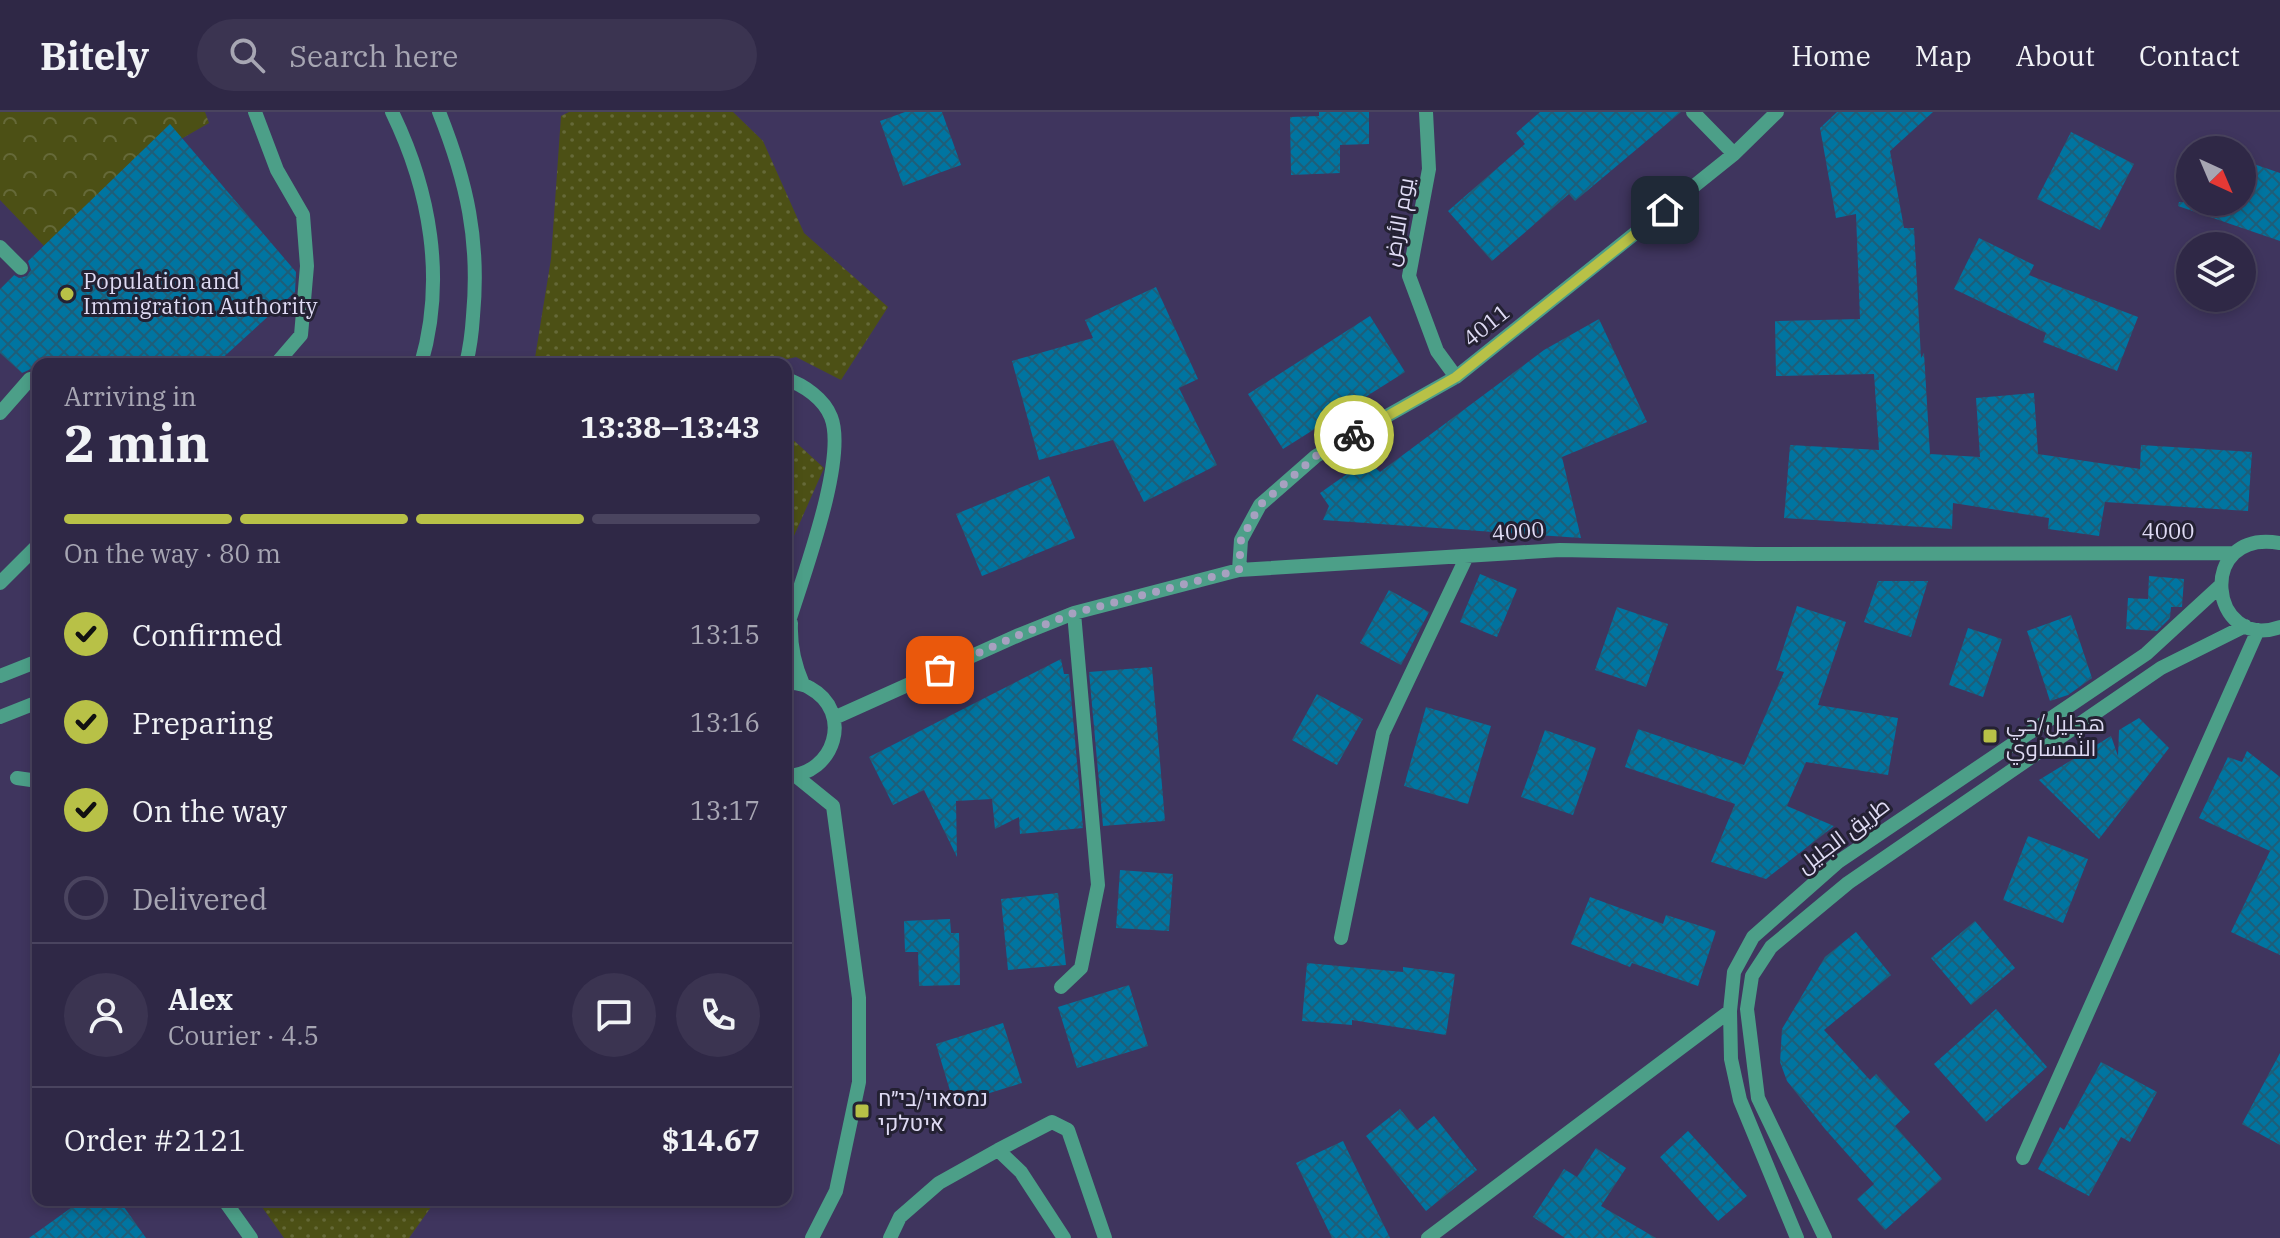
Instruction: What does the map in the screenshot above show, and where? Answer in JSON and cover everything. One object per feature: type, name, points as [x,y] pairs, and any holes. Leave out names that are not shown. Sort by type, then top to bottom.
[{"type":"street","points":[[255,112],[277,170],[303,215],[307,266],[301,335],[281,358]]},
{"type":"street","points":[[392,112],[415,166],[434,261],[428,340],[423,358]]},
{"type":"street","points":[[439,112],[455,153],[469,206],[476,258],[472,335],[467,358]]},
{"type":"street","name":"يوم الأرض","points":[[1426,112],[1429,169],[1409,276],[1437,351],[1456,377]]},
{"type":"street","points":[[1693,112],[1734,154]]},
{"type":"street","name":"4011","points":[[1239,570],[1241,540],[1260,505],[1316,456],[1456,377],[1734,154],[1777,112]]},
{"type":"street","points":[[0,247],[21,268]]},
{"type":"street","points":[[0,413],[30,379]]},
{"type":"street","points":[[792,381],[802,384],[820,402],[831,417],[835,439],[834,470],[792,612]]},
{"type":"street","name":"4000","points":[[834,718],[1074,613],[1239,570],[1560,550],[1756,554],[2234,553],[2248,544],[2265,541],[2280,543]]},
{"type":"street","points":[[0,583],[32,551]]},
{"type":"street","points":[[2023,1158],[2252,628],[2235,619],[2222,598],[2222,574],[2234,553]]},
{"type":"street","points":[[1341,938],[1383,733],[1467,556]]},
{"type":"street","name":"طريق الجليل","points":[[1797,1238],[1740,1100],[1731,1059],[1730,1011],[1734,972],[1753,937],[1838,862],[2146,654],[2220,586]]},
{"type":"street","points":[[1061,987],[1081,968],[1098,885],[1074,613]]},
{"type":"street","name":"طريق الجليل","points":[[1825,1238],[1758,1098],[1747,1009],[1752,976],[1771,947],[1848,883],[2161,668],[2252,628],[2272,630],[2280,627]]},
{"type":"street","points":[[792,653],[803,684]]},
{"type":"street","points":[[0,676],[32,663]]},
{"type":"street","points":[[792,683],[811,688],[824,699],[834,718],[835,735],[824,759],[811,770],[792,776]]},
{"type":"street","points":[[0,717],[32,704]]},
{"type":"street","points":[[792,777],[833,806],[859,998],[859,1082],[836,1191],[812,1238]]},
{"type":"street","points":[[17,778],[32,780]]},
{"type":"street","points":[[1428,1238],[1730,1011]]},
{"type":"street","points":[[896,1234],[900,1217],[939,1183],[1052,1122],[1068,1130],[1105,1238]]},
{"type":"street","points":[[998,1150],[1021,1172],[1064,1238]]},
{"type":"street","points":[[228,1206],[251,1238]]},
{"type":"green space","points":[[0,112],[205,112],[209,123],[134,166],[47,249],[0,200]]},
{"type":"green space","points":[[569,112],[733,112],[763,141],[804,233],[888,307],[841,380],[796,357],[535,358],[551,259],[561,116]]},
{"type":"green space","points":[[792,439],[824,468],[792,540]]},
{"type":"green space","points":[[261,1206],[432,1206],[409,1238],[284,1238]]},
{"type":"building","points":[[905,112],[942,112],[961,165],[903,186],[880,121]]},
{"type":"building","points":[[1319,112],[1369,112],[1369,144],[1340,145],[1340,173],[1291,175],[1290,117],[1319,116]]},
{"type":"building","points":[[1540,112],[1681,112],[1575,201],[1569,194],[1492,261],[1448,211],[1525,144],[1516,133]]},
{"type":"building","points":[[1837,112],[1933,112],[1890,151],[1904,228],[1914,228],[1930,454],[1980,457],[1976,398],[2034,393],[2038,454],[2140,469],[2141,445],[2252,452],[2248,511],[2105,502],[2099,536],[2048,529],[2049,518],[1953,503],[1952,529],[1784,518],[1790,445],[1879,450],[1874,374],[1776,376],[1775,321],[1860,319],[1856,214],[1836,218],[1820,128]]},
{"type":"building","points":[[170,124],[296,272],[295,292],[223,358],[32,358],[32,370],[22,373],[0,353],[0,289],[14,275],[19,278],[27,276],[31,270],[28,261]]},
{"type":"building","points":[[2071,132],[2134,164],[2100,230],[2037,199]]},
{"type":"building","points":[[2256,165],[2280,173],[2280,241],[2207,216],[2256,216]]},
{"type":"building","points":[[1979,238],[2034,265],[2029,275],[2138,317],[2117,371],[2043,342],[2046,333],[1954,289]]},
{"type":"building","points":[[1156,287],[1198,379],[1179,388],[1217,465],[1144,502],[1113,440],[1039,460],[1012,361],[1093,338],[1085,320]]},
{"type":"building","points":[[1370,316],[1405,372],[1283,449],[1248,394]]},
{"type":"building","points":[[1599,319],[1647,422],[1562,457],[1581,538],[1323,520],[1329,506],[1320,493],[1367,460],[1380,472],[1544,350]]},
{"type":"building","points":[[1049,476],[1075,538],[982,576],[956,514]]},
{"type":"building","points":[[1480,574],[1517,589],[1497,637],[1460,622]]},
{"type":"building","points":[[2149,576],[2184,579],[2182,607],[2171,607],[2170,618],[2157,631],[2126,629],[2128,598],[2148,599]]},
{"type":"building","points":[[1878,581],[1928,581],[1911,637],[1864,622]]},
{"type":"building","points":[[1389,590],[1429,612],[1401,665],[1360,643]]},
{"type":"building","points":[[1797,606],[1846,622],[1818,705],[1898,718],[1888,775],[1806,762],[1787,806],[1834,826],[1766,879],[1711,862],[1735,804],[1625,767],[1638,729],[1744,765],[1784,672],[1776,670]]},
{"type":"building","points":[[1617,607],[1668,624],[1646,687],[1595,670]]},
{"type":"building","points":[[2071,615],[2092,678],[2068,695],[2050,701],[2027,631]]},
{"type":"building","points":[[1968,628],[2002,639],[1983,697],[1949,685]]},
{"type":"building","points":[[1061,659],[1064,674],[1069,674],[1083,828],[1020,834],[1019,817],[995,829],[992,799],[956,801],[957,857],[924,790],[893,805],[869,757]]},
{"type":"building","points":[[1152,667],[1165,821],[1103,826],[1089,672]]},
{"type":"building","points":[[1317,694],[1363,719],[1337,765],[1292,740]]},
{"type":"building","points":[[1426,707],[1491,726],[1468,804],[1404,786]]},
{"type":"building","points":[[2139,718],[2169,748],[2099,839],[2039,780],[2111,736],[2118,756],[2119,730]]},
{"type":"building","points":[[1545,730],[1596,748],[1573,815],[1521,797]]},
{"type":"building","points":[[2247,751],[2280,777],[2280,955],[2231,932],[2270,851],[2199,818],[2228,757],[2242,762]]},
{"type":"building","points":[[2028,836],[2088,859],[2063,923],[2003,900]]},
{"type":"building","points":[[1120,870],[1173,874],[1169,931],[1116,928]]},
{"type":"building","points":[[1058,893],[1066,965],[1008,970],[1001,899]]},
{"type":"building","points":[[1590,897],[1663,924],[1666,915],[1716,931],[1698,986],[1632,963],[1630,967],[1571,944]]},
{"type":"building","points":[[950,919],[951,933],[959,933],[960,985],[919,986],[918,952],[905,952],[904,921]]},
{"type":"building","points":[[1975,921],[2015,968],[1971,1005],[1931,958]]},
{"type":"building","points":[[1856,932],[1891,975],[1824,1030],[1870,1080],[1876,1074],[1910,1112],[1895,1126],[1942,1179],[1885,1230],[1857,1199],[1874,1184],[1787,1081],[1780,1062],[1782,1029],[1825,957]]},
{"type":"building","points":[[1307,963],[1403,972],[1403,967],[1455,974],[1446,1035],[1352,1020],[1352,1025],[1302,1021]]},
{"type":"building","points":[[1129,985],[1148,1046],[1077,1068],[1058,1007]]},
{"type":"building","points":[[1996,1009],[2047,1067],[1986,1122],[1934,1064]]},
{"type":"building","points":[[1003,1023],[1022,1083],[954,1104],[936,1044]]},
{"type":"building","points":[[2280,1053],[2280,1145],[2242,1124]]},
{"type":"building","points":[[2101,1062],[2157,1092],[2130,1142],[2121,1137],[2089,1196],[2038,1169],[2060,1127],[2064,1130]]},
{"type":"building","points":[[1400,1109],[1417,1130],[1434,1116],[1477,1170],[1426,1211],[1366,1136]]},
{"type":"building","points":[[1688,1131],[1747,1196],[1718,1221],[1660,1157]]},
{"type":"building","points":[[1343,1141],[1390,1238],[1332,1238],[1296,1163]]},
{"type":"building","points":[[1596,1148],[1626,1168],[1601,1206],[1656,1238],[1565,1238],[1533,1217],[1564,1169],[1577,1177]]},
{"type":"building","points":[[74,1206],[123,1206],[146,1238],[29,1238]]},
{"type":"way so far","points":[[940,670],[1074,613],[1239,570],[1241,540],[1260,505],[1316,456],[1354,435]]},
{"type":"place","name":"Population and Immigration Authority","points":[[67,294]]},
{"type":"place","name":"هچليل/حي النمساوي","points":[[1990,736]]},
{"type":"place","name":"נמסאוי/בי״ח איטלקי","points":[[862,1111]]},
{"type":"route","points":[[1354,435],[1456,377],[1665,210]]}]
